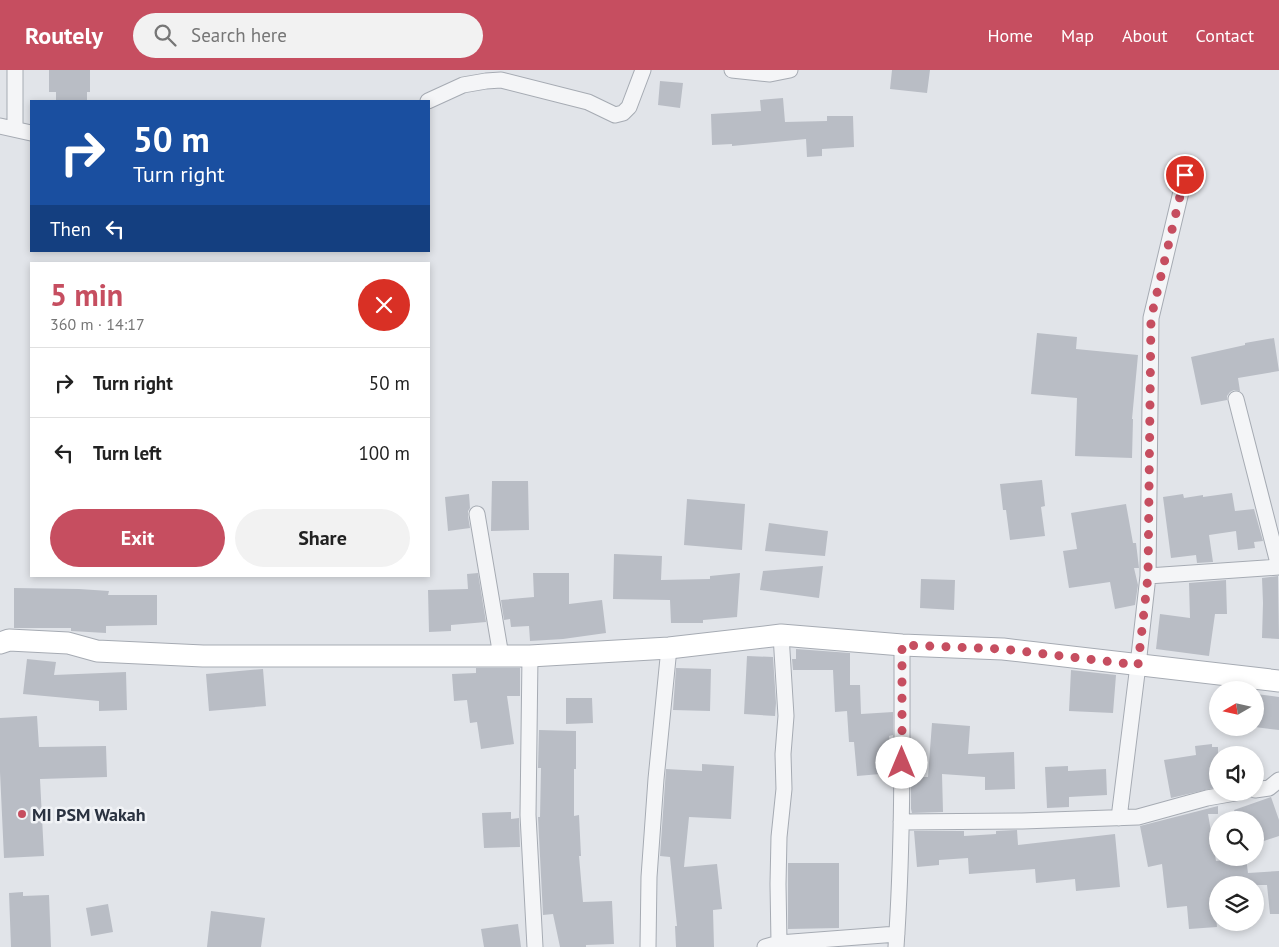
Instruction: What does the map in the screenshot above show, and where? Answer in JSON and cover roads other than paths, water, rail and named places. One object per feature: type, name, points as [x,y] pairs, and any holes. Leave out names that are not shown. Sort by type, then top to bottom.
[{"type":"street","points":[[14,70],[15,129]]},
{"type":"street","points":[[430,100],[463,85],[501,80],[588,102],[615,115],[623,113],[629,107],[643,70]]},
{"type":"street","points":[[732,70],[770,74],[790,70]]},
{"type":"street","points":[[0,126],[30,133]]},
{"type":"street","points":[[1119,818],[1148,576],[1151,318],[1185,175]]},
{"type":"street","points":[[1148,576],[1279,567],[1236,399]]},
{"type":"street","points":[[477,514],[501,656]]},
{"type":"street","points":[[0,643],[9,640],[68,644],[97,651],[203,656],[530,656],[668,648],[781,635],[902,645],[1003,649],[1279,681]]},
{"type":"street","points":[[781,635],[786,716],[783,754],[784,789],[772,945],[896,941],[900,885],[902,645]]},
{"type":"street","points":[[648,947],[649,877],[668,648]]},
{"type":"street","points":[[530,656],[528,815],[535,947]]},
{"type":"street","points":[[1264,789],[1269,788],[1279,780]]},
{"type":"street","points":[[901,822],[1022,821],[1138,817],[1209,798]]},
{"type":"place","name":"MI PSM Wakah","points":[[22,814]]}]
